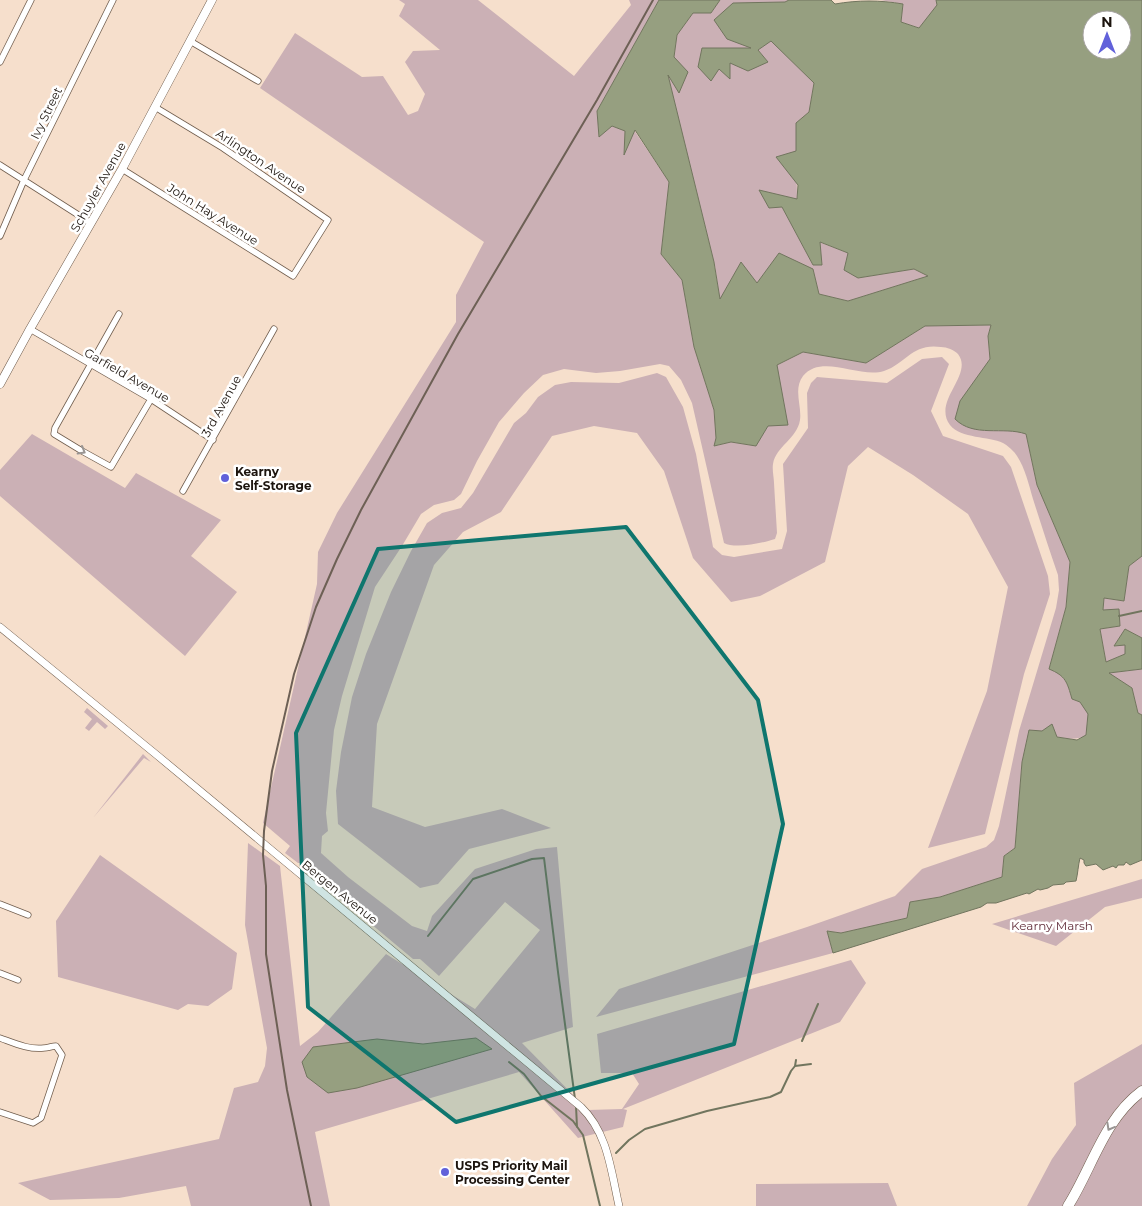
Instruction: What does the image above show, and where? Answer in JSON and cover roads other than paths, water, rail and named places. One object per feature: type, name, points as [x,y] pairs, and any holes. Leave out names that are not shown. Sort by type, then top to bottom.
[{"type":"highway","points":[[1068,1206],[1114,1120],[1126,1105],[1142,1091]]},
{"type":"main road","name":"Schuyler Avenue","points":[[0,384],[122,169],[212,0]]},
{"type":"street","points":[[0,62],[31,0]]},
{"type":"street","name":"Ivy Street","points":[[0,236],[24,180],[112,0]]},
{"type":"street","points":[[190,42],[258,81]]},
{"type":"street","name":"Arlington Avenue","points":[[155,107],[223,148],[328,220],[293,276]]},
{"type":"street","points":[[0,165],[91,223]]},
{"type":"street","name":"John Hay Avenue","points":[[122,169],[293,276]]},
{"type":"street","points":[[119,314],[55,428],[54,434],[82,452],[111,467],[150,399]]},
{"type":"street","name":"Garfield Avenue","points":[[30,329],[150,399],[213,440]]},
{"type":"street","name":"3rd Avenue","points":[[183,491],[274,329]]},
{"type":"street","name":"Bergen Avenue","points":[[0,627],[569,1096],[592,1117],[607,1152],[619,1206]]},
{"type":"street","points":[[0,904],[28,915]]},
{"type":"street","points":[[0,972],[18,980]]},
{"type":"street","points":[[0,1038],[33,1047],[56,1046],[62,1055],[41,1118],[33,1123],[0,1112]]},
{"type":"waterway","points":[[1119,616],[1142,611]]},
{"type":"waterway","points":[[428,936],[473,879],[532,859],[544,858],[575,1099]]},
{"type":"waterway","points":[[802,1041],[818,1004]]},
{"type":"waterway","points":[[795,1066],[796,1060]]},
{"type":"waterway","points":[[509,1062],[524,1074],[541,1096],[573,1121],[583,1135],[600,1206]]},
{"type":"waterway","points":[[616,1153],[629,1140],[645,1129],[707,1111],[770,1097],[781,1092],[795,1066],[811,1064]]},
{"type":"waterway","points":[[576,1106],[577,1127]]},
{"type":"railway","points":[[311,1206],[287,1090],[266,954],[264,831],[272,771],[294,674],[316,607],[361,510],[458,334],[597,100],[653,0]]},
{"type":"place","name":"Kearny Self-Storage","points":[[225,478]]},
{"type":"place","name":"USPS Priority Mail Processing Center","points":[[445,1172]]},
{"type":"park label","name":"Kearny Marsh","points":[[1052,925]]}]
